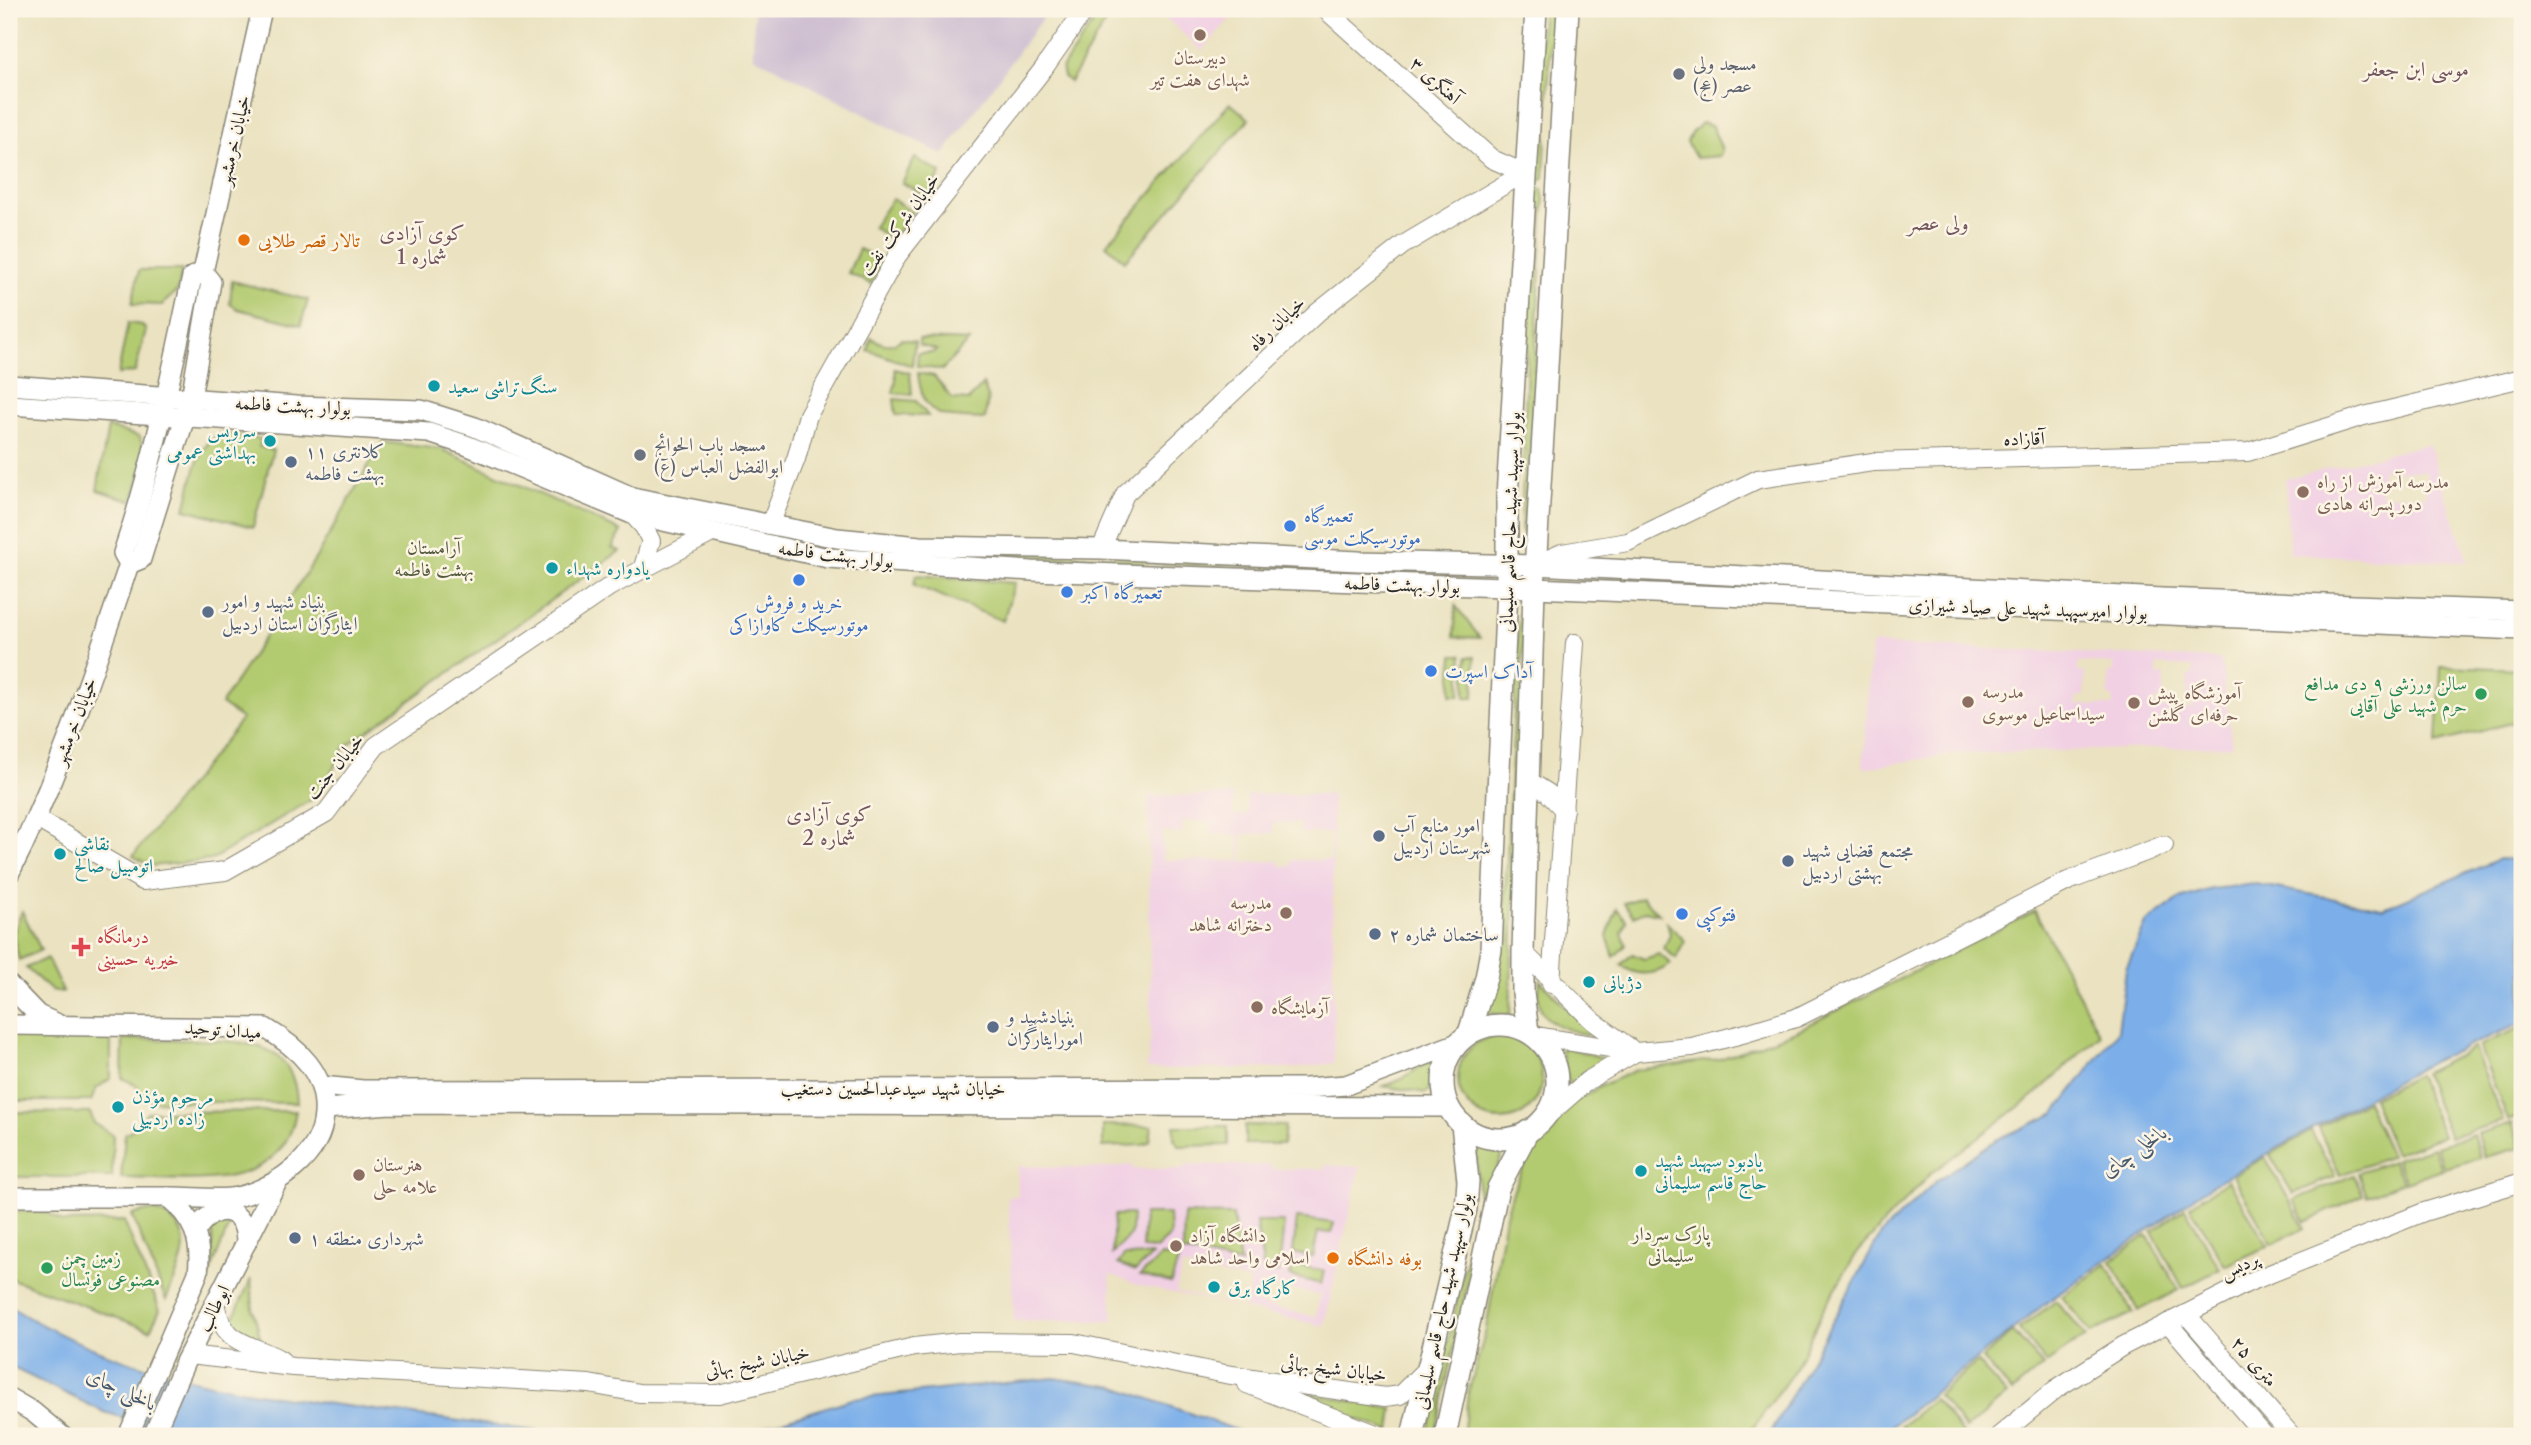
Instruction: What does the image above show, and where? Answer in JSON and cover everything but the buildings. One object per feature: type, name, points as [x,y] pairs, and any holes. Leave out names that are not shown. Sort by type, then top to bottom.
[{"type":"main road","name":"خیابان خرمشهر","points":[[203,272],[262,9]]},
{"type":"main road","name":"بولوار سپهبد شهید حاج قاسم سلیمانی","points":[[1464,1038],[1486,978],[1490,950],[1507,587],[1507,497],[1524,173],[1536,9]]},
{"type":"main road","name":"بولوار سپهبد شهید حاج قاسم سلیمانی","points":[[1532,1034],[1523,993],[1523,952],[1534,588],[1568,9]]},
{"type":"main road","name":"خیابان خرمشهر","points":[[9,874],[37,819],[85,696],[129,564],[123,553],[139,505],[167,397],[192,277],[203,272]]},
{"type":"main road","name":"خیابان خرمشهر","points":[[129,564],[141,559],[191,398],[211,282],[203,272]]},
{"type":"main road","name":"بولوار بهشت فاطمه","points":[[9,384],[296,407],[421,410],[475,427],[588,487],[632,514],[710,534],[828,558],[1032,571],[1534,588]]},
{"type":"main road","name":"بولوار بهشت فاطمه","points":[[9,405],[429,433],[588,487],[837,538],[920,546],[1101,549],[1535,565]]},
{"type":"main road","points":[[764,545],[770,525]]},
{"type":"main road","name":"بولوار امیرسپهبد شهید علی صیاد شیرازی","points":[[1535,565],[2269,610],[2522,630]]},
{"type":"main road","name":"بولوار امیرسپهبد شهید علی صیاد شیرازی","points":[[1534,588],[2269,610],[2522,611]]},
{"type":"main road","points":[[9,985],[38,1015],[60,1025]]},
{"type":"main road","points":[[1499,1024],[1532,1034],[1554,1063],[1557,1079],[1552,1103],[1534,1127],[1515,1137],[1487,1137],[1455,1115],[1444,1094],[1445,1067],[1464,1038],[1499,1024]]},
{"type":"main road","name":"میدان توحید","points":[[9,1025],[265,1028],[294,1045],[316,1073],[325,1110],[317,1140],[277,1182],[236,1198],[9,1197]]},
{"type":"main road","name":"خیابان شهید سیدعبدالحسین دستغیب","points":[[321,1086],[363,1090],[1293,1088],[1339,1086],[1464,1038]]},
{"type":"main road","points":[[1364,1078],[1372,1085],[1374,1096],[1369,1105]]},
{"type":"main road","name":"خیابان شهید سیدعبدالحسین دستغیب","points":[[325,1110],[380,1104],[1369,1105],[1455,1115]]},
{"type":"main road","name":"بولوار سپهبد شهید حاج قاسم سلیمانی","points":[[1412,1436],[1466,1209],[1468,1181],[1455,1115]]},
{"type":"main road","name":"بولوار سپهبد شهید حاج قاسم سلیمانی","points":[[1445,1436],[1498,1188],[1534,1127]]},
{"type":"main road","name":"ابوطالب","points":[[153,1436],[187,1359],[277,1182]]},
{"type":"main road","points":[[168,1197],[184,1210],[196,1230],[204,1218],[215,1211],[228,1211],[240,1218],[246,1229],[246,1242]]},
{"type":"main road","name":"ابوطالب","points":[[131,1432],[162,1353],[198,1273],[201,1251],[196,1230]]},
{"type":"main road","points":[[9,1398],[33,1412],[62,1436]]},
{"type":"street","name":"خیابان شرکت نفت","points":[[770,525],[796,459],[808,415],[897,256],[1045,68],[1085,9]]},
{"type":"street","name":"آهنگری ۳","points":[[1325,9],[1492,159],[1524,173]]},
{"type":"street","name":"خیابان رفاه","points":[[1101,549],[1125,494],[1318,312],[1403,245],[1524,173]]},
{"type":"street","name":"آقازاده","points":[[1535,565],[1562,553],[1628,542],[1758,479],[1873,462],[2248,452],[2364,416],[2522,378]]},
{"type":"street","points":[[632,514],[645,527],[651,541],[642,567]]},
{"type":"street","name":"خیابان جنت","points":[[37,819],[143,881],[225,872],[326,813],[376,746],[559,619],[642,567],[710,534]]},
{"type":"street","points":[[1551,983],[1575,643]]},
{"type":"street","points":[[1529,781],[1548,793],[1564,810]]},
{"type":"street","points":[[1532,1034],[1636,1052],[1692,1047],[1796,1018],[2068,881],[2164,845]]},
{"type":"street","points":[[1523,952],[1551,983],[1610,1035],[1636,1052]]},
{"type":"street","points":[[1534,1127],[1587,1081],[1636,1052]]},
{"type":"street","name":"پردیس","points":[[1999,1436],[2056,1389],[2123,1346],[2247,1283],[2424,1212],[2522,1182]]},
{"type":"street","name":"خیابان شیخ بهائی","points":[[215,1304],[219,1323],[232,1338],[293,1367]]},
{"type":"street","name":"۲۵ متری","points":[[2186,1314],[2292,1436]]},
{"type":"street","points":[[2168,1323],[2265,1436]]},
{"type":"street","name":"خیابان شیخ بهائی","points":[[187,1359],[589,1384],[639,1394],[719,1394],[914,1347],[960,1342],[1061,1343],[1225,1374],[1385,1397],[1400,1395],[1427,1368]]},
{"type":"street","name":"خیابان شیخ بهائی","points":[[1225,1374],[1308,1410],[1381,1436]]},
{"type":"shaded area","points":[[754,9],[1049,9],[943,155],[753,56]]},
{"type":"shaded area","name":"دبیرستان شهدای هفت تیر","points":[[1156,9],[1238,9],[1202,51]]},
{"type":"shaded area","points":[[2428,444],[2468,562],[2290,554],[2285,479]],"holes":[[[2381,470],[2426,471],[2426,496],[2381,495]]]},
{"type":"shaded area","name":"مدرسه سیداسماعیل موسوی","points":[[1871,644],[2221,659],[2232,746],[1955,754],[1863,768]],"holes":[[[2078,662],[2114,664],[2114,672],[2109,673],[2108,696],[2113,697],[2113,706],[2076,705],[2077,696],[2084,696],[2085,672],[2078,672]],[[2157,665],[2193,667],[2193,675],[2188,675],[2187,699],[2192,700],[2192,708],[2155,708],[2156,699],[2163,699],[2164,675],[2157,675]]]},
{"type":"shaded area","points":[[1332,794],[1334,1063],[1294,1068],[1147,1069],[1151,1034],[1148,796],[1233,795],[1232,815],[1247,815],[1247,795]],"holes":[[[1183,821],[1209,822],[1209,833],[1239,835],[1240,861],[1163,860],[1162,832],[1182,834]],[[1274,823],[1299,823],[1300,833],[1330,833],[1331,860],[1292,860],[1291,866],[1280,866],[1280,861],[1242,862],[1242,834],[1273,833]]]},
{"type":"shaded area","name":"دانشگاه آزاد اسلامی واحد شاهد","points":[[1132,1165],[1133,1169],[1185,1169],[1185,1165],[1271,1165],[1271,1169],[1324,1169],[1325,1165],[1360,1167],[1324,1326],[1137,1285],[1110,1274],[1113,1321],[1014,1321],[1008,1197],[1018,1196],[1018,1166],[1103,1168]],"holes":[[[1182,1266],[1251,1281],[1245,1308],[1176,1292]],[[1261,1283],[1320,1295],[1316,1317],[1257,1304]]]},
{"type":"green space","points":[[1103,9],[1113,9],[1070,82],[1064,77],[1062,68]]},
{"type":"green space","points":[[1542,9],[1552,9],[1544,177],[1541,180],[1536,179]]},
{"type":"green space","points":[[1230,103],[1249,119],[1125,261],[1106,245]]},
{"type":"green space","points":[[1701,123],[1712,126],[1722,150],[1720,156],[1696,158],[1687,142],[1691,133]]},
{"type":"green space","points":[[915,158],[941,173],[928,197],[902,183]]},
{"type":"green space","points":[[1536,188],[1542,189],[1544,200],[1525,535],[1521,529],[1533,194]]},
{"type":"green space","points":[[892,199],[912,212],[892,240],[873,227]]},
{"type":"green space","points":[[859,249],[883,260],[871,284],[848,273]]},
{"type":"green space","points":[[139,270],[182,270],[178,290],[162,305],[132,304]]},
{"type":"green space","points":[[232,281],[308,300],[301,325],[238,309],[230,304]]},
{"type":"green space","points":[[128,323],[142,325],[146,330],[135,372],[118,374]]},
{"type":"green space","points":[[871,338],[886,344],[901,339],[915,341],[912,366],[868,350]]},
{"type":"green space","points":[[919,339],[969,341],[942,370],[917,366],[918,353],[932,353],[937,350],[919,345]]},
{"type":"green space","points":[[895,369],[910,373],[912,395],[893,393]]},
{"type":"green space","points":[[918,373],[934,376],[952,399],[969,400],[983,384],[988,397],[985,419],[958,418],[938,413],[925,400]]},
{"type":"green space","points":[[894,399],[916,401],[928,416],[896,415]]},
{"type":"green space","points":[[108,427],[140,437],[143,462],[132,501],[97,490]]},
{"type":"green space","points":[[222,433],[261,439],[259,447],[273,450],[253,527],[185,509],[200,456],[213,439]]},
{"type":"green space","name":"آرامستان بهشت فاطمه","points":[[382,442],[441,449],[621,531],[612,548],[620,551],[346,746],[319,795],[211,860],[151,866],[133,856],[242,719],[221,704],[317,556]]},
{"type":"green space","points":[[791,539],[832,545],[1415,570],[1421,575],[833,550]]},
{"type":"green space","points":[[916,575],[1015,583],[1003,621],[914,585]]},
{"type":"green space","points":[[1456,606],[1480,638],[1454,637]]},
{"type":"green space","points":[[1522,612],[1510,1015],[1486,1013],[1505,900],[1519,615]]},
{"type":"green space","points":[[1453,655],[1462,655],[1460,695],[1451,695]]},
{"type":"green space","points":[[1467,657],[1475,657],[1474,697],[1465,697]]},
{"type":"green space","name":"سالن ورزشی ۹ دی مدافع حرم شهید علی آقایی","points":[[2441,666],[2522,669],[2522,720],[2437,743]]},
{"type":"green space","points":[[1642,897],[1659,914],[1645,911],[1633,916],[1624,903]]},
{"type":"green space","points":[[1617,909],[1627,921],[1622,932],[1626,945],[1614,957],[1607,936]]},
{"type":"green space","points":[[22,911],[41,950],[19,960],[13,934]]},
{"type":"green space","name":"پارک سردار سلیمانی","points":[[2035,911],[2100,1035],[2037,1093],[1930,1174],[1858,1251],[1824,1308],[1796,1368],[1753,1428],[1739,1436],[1463,1436],[1468,1394],[1486,1330],[1504,1222],[1512,1194],[1525,1163],[1566,1107],[1603,1085],[1636,1070],[1720,1059],[1796,1031]]},
{"type":"green space","points":[[1667,923],[1685,941],[1676,958],[1664,949],[1670,934]]},
{"type":"green space","points":[[1632,954],[1644,959],[1659,954],[1671,964],[1652,973],[1633,972],[1621,965]]},
{"type":"green space","points":[[47,958],[63,992],[51,990],[26,968]]},
{"type":"green space","points":[[1540,980],[1571,1013],[1599,1035],[1568,1030],[1547,1018],[1540,1005]]},
{"type":"green space","points":[[2522,1027],[2522,1116],[2508,1120],[2479,1046]]},
{"type":"green space","points":[[9,1034],[111,1036],[111,1078],[96,1089],[91,1101],[9,1101]]},
{"type":"green space","points":[[1492,1036],[1508,1036],[1524,1043],[1535,1054],[1542,1070],[1539,1094],[1530,1108],[1508,1120],[1492,1120],[1476,1113],[1465,1102],[1458,1086],[1458,1070],[1465,1054],[1476,1043]]},
{"type":"green space","points":[[123,1039],[234,1042],[265,1049],[278,1057],[288,1068],[297,1103],[145,1101],[136,1085],[122,1078]]},
{"type":"green space","points":[[1565,1047],[1610,1060],[1570,1087],[1561,1049]]},
{"type":"green space","points":[[2474,1048],[2503,1121],[2450,1137],[2424,1073]]},
{"type":"green space","points":[[1428,1061],[1433,1064],[1430,1089],[1426,1093],[1383,1086],[1402,1079]]},
{"type":"green space","points":[[2418,1075],[2443,1136],[2395,1154],[2372,1098]]},
{"type":"green space","points":[[2366,1101],[2391,1156],[2340,1175],[2318,1128]]},
{"type":"green space","points":[[296,1111],[287,1139],[272,1158],[252,1170],[228,1177],[201,1179],[121,1178],[125,1134],[139,1125],[147,1112]]},
{"type":"green space","points":[[9,1112],[90,1113],[94,1123],[113,1135],[112,1177],[9,1177]]},
{"type":"green space","points":[[2512,1123],[2520,1148],[2484,1157],[2477,1134]]},
{"type":"green space","points":[[1103,1125],[1152,1126],[1150,1141],[1142,1145],[1103,1147]]},
{"type":"green space","points":[[1245,1125],[1285,1126],[1283,1144],[1245,1144]]},
{"type":"green space","points":[[1174,1126],[1228,1126],[1228,1145],[1180,1146],[1174,1139]]},
{"type":"green space","points":[[2311,1131],[2335,1176],[2293,1194],[2270,1155]]},
{"type":"green space","points":[[2473,1135],[2480,1158],[2444,1168],[2436,1146]]},
{"type":"green space","points":[[1476,1145],[1505,1148],[1485,1199],[1435,1436],[1427,1436],[1479,1203]]},
{"type":"green space","points":[[2433,1147],[2441,1169],[2406,1182],[2396,1159]]},
{"type":"green space","points":[[2265,1157],[2305,1228],[2272,1244],[2233,1176]]},
{"type":"green space","points":[[2393,1161],[2403,1182],[2367,1196],[2358,1173]]},
{"type":"green space","points":[[2354,1175],[2363,1195],[2305,1222],[2294,1200]]},
{"type":"green space","points":[[2228,1180],[2268,1246],[2225,1266],[2190,1206]]},
{"type":"green space","points":[[2185,1208],[2220,1269],[2183,1288],[2152,1232]]},
{"type":"green space","points":[[152,1210],[168,1217],[178,1226],[183,1236],[182,1260],[166,1300],[132,1215]]},
{"type":"green space","points":[[46,1212],[63,1222],[124,1221],[160,1310],[150,1330],[9,1278],[9,1213]]},
{"type":"green space","points":[[1132,1214],[1131,1234],[1112,1254],[1114,1215]]},
{"type":"green space","points":[[1144,1214],[1169,1214],[1170,1236],[1156,1249],[1142,1248]]},
{"type":"green space","points":[[1184,1214],[1233,1215],[1240,1264],[1183,1252]]},
{"type":"green space","points":[[220,1217],[230,1223],[203,1290],[212,1258],[210,1224]]},
{"type":"green space","points":[[1297,1218],[1334,1223],[1331,1233],[1318,1232],[1313,1257],[1293,1253]]},
{"type":"green space","points":[[1256,1222],[1284,1222],[1279,1272],[1264,1271]]},
{"type":"green space","points":[[2147,1235],[2179,1290],[2138,1311],[2111,1261]]},
{"type":"green space","points":[[1152,1255],[1136,1271],[1118,1264],[1124,1256]]},
{"type":"green space","points":[[1161,1256],[1179,1258],[1171,1283],[1140,1276]]},
{"type":"green space","points":[[1293,1264],[1324,1271],[1321,1284],[1290,1276]]},
{"type":"green space","points":[[2106,1264],[2133,1313],[2091,1333],[2062,1297]]},
{"type":"green space","points":[[251,1279],[253,1309],[261,1341],[232,1321]]},
{"type":"green space","points":[[203,1291],[178,1354],[173,1353],[196,1307]]},
{"type":"green space","points":[[2056,1301],[2086,1336],[2046,1363],[2019,1329]]},
{"type":"green space","points":[[2013,1331],[2043,1366],[2012,1392],[1982,1359]]},
{"type":"green space","points":[[1977,1362],[2007,1395],[1966,1429],[1938,1395]]},
{"type":"green space","points":[[1259,1384],[1393,1409],[1390,1431]]},
{"type":"green space","points":[[1934,1399],[1963,1433],[1959,1436],[1910,1436],[1901,1426]]},
{"type":"water","name":"بالخلی چای","points":[[2499,859],[2522,860],[2522,1023],[2433,1061],[2212,1185],[2046,1303],[1880,1436],[1769,1436],[1881,1234],[1936,1181],[1996,1140],[2054,1114],[2118,1031],[2126,969],[2146,923],[2177,900],[2211,889],[2255,884],[2384,908]]},
{"type":"water","name":"بالخلی چای","points":[[9,1306],[51,1330],[94,1349],[138,1365],[228,1388],[574,1436],[185,1436],[104,1412],[9,1366]]},
{"type":"water","points":[[1054,1378],[1116,1387],[1253,1436],[710,1436],[747,1432],[852,1399]]},
{"type":"place","name":"دبیرستان شهدای هفت تیر","points":[[1200,35]]},
{"type":"place","name":"مسجد ولی عصر (عج)","points":[[1679,74]]},
{"type":"place","name":"تالار قصر طلایی","points":[[244,240]]},
{"type":"place","name":"سنگ‌تراشی سعید","points":[[434,386]]},
{"type":"place","name":"سرویس بهداشتی عمومی","points":[[270,441]]},
{"type":"place","name":"مسجد باب الحوائج ابوالفضل العباس (ع)","points":[[640,455]]},
{"type":"place","name":"کلانتری ۱۱ بهشت فاطمه","points":[[291,462]]},
{"type":"place","name":"مدرسه آموزش از راه دور پسرانه هادی","points":[[2303,492]]},
{"type":"place","name":"تعمیرگاه موتورسیکلت موسی","points":[[1290,526]]},
{"type":"place","name":"یادواره شهداء","points":[[552,568]]},
{"type":"place","name":"خرید و فروش موتورسیکلت کاوازاکی","points":[[799,580]]},
{"type":"place","name":"تعمیرگاه اکبر","points":[[1067,592]]},
{"type":"place","name":"بنیاد شهید و امور ایثارگران استان اردبیل","points":[[208,612]]},
{"type":"place","name":"آداک اسپرت","points":[[1431,671]]},
{"type":"place","name":"سالن ورزشی ۹ دی مدافع حرم شهید علی آقایی","points":[[2481,694]]},
{"type":"place","name":"مدرسه سیداسماعیل موسوی","points":[[1968,702]]},
{"type":"place","name":"آموزشگاه پیش حرفه‌ای گلشن","points":[[2134,703]]},
{"type":"place","name":"امور منابع آب شهرستان اردبیل","points":[[1379,836]]},
{"type":"place","name":"نقاشی اتومبیل صالح","points":[[60,854]]},
{"type":"place","name":"مجتمع قضایی شهید بهشتی اردبیل","points":[[1788,861]]},
{"type":"place","name":"مدرسه دخترانه شاهد","points":[[1286,913]]},
{"type":"place","name":"فتوکپی","points":[[1682,914]]},
{"type":"place","name":"ساختمان شماره ۲","points":[[1375,934]]},
{"type":"place","name":"درمانگاه خیریه حسینی","points":[[81,947]]},
{"type":"place","name":"دژبانی","points":[[1589,982]]},
{"type":"place","name":"آزمایشگاه","points":[[1257,1007]]},
{"type":"place","name":"بنیادشهید و امورایثارگران","points":[[993,1027]]},
{"type":"place","name":"مرحوم مؤذن زاده اردبیلی","points":[[118,1107]]},
{"type":"place","name":"یادبود سپهبد شهید حاج قاسم سلیمانی","points":[[1641,1171]]},
{"type":"place","name":"هنرستان علامه حلی","points":[[359,1175]]},
{"type":"place","name":"شهرداری منطقه ۱","points":[[295,1238]]},
{"type":"place","name":"دانشگاه آزاد اسلامی واحد شاهد","points":[[1176,1246]]},
{"type":"place","name":"بوفه دانشگاه","points":[[1333,1258]]},
{"type":"place","name":"زمین چمن مصنوعی فوتسال","points":[[47,1268]]},
{"type":"place","name":"کارگاه برق","points":[[1214,1287]]},
{"type":"district","name":"موسی ابن جعفر","points":[[2416,69]]},
{"type":"district","name":"ولی عصر","points":[[1938,223]]},
{"type":"district","name":"کوی آزادی شماره 1","points":[[422,245]]},
{"type":"district","name":"کوی آزادی شماره 2","points":[[829,826]]}]
